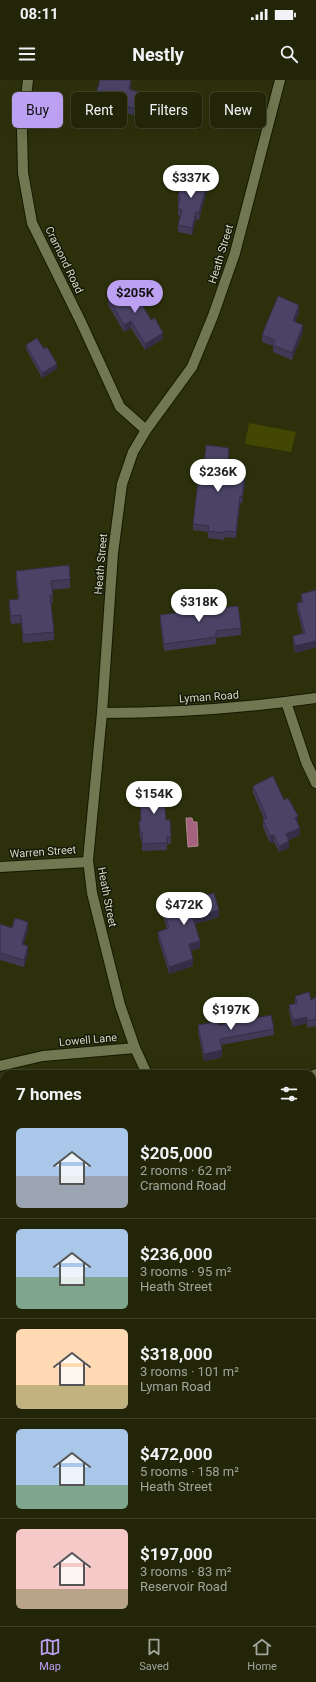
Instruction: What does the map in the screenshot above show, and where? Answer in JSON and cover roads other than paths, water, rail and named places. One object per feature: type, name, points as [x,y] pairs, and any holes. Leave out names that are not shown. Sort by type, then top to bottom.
[{"type":"street","name":"Cramond Road","points":[[28,80],[22,131],[23,173],[32,223],[81,322],[120,407],[146,430]]},
{"type":"street","name":"Heath Street","points":[[145,1070],[134,1048],[120,1005],[92,893],[88,862],[88,843],[97,778],[113,553],[122,484],[133,452],[146,430],[192,367],[213,316],[235,253],[280,80]]},
{"type":"street","name":"Lyman Road","points":[[102,712],[134,713],[211,710],[316,698]]},
{"type":"street","points":[[286,702],[306,762],[316,783]]},
{"type":"street","name":"Warren Street","points":[[0,867],[88,862]]},
{"type":"street","name":"Lowell Lane","points":[[0,1066],[43,1056],[134,1048]]}]
